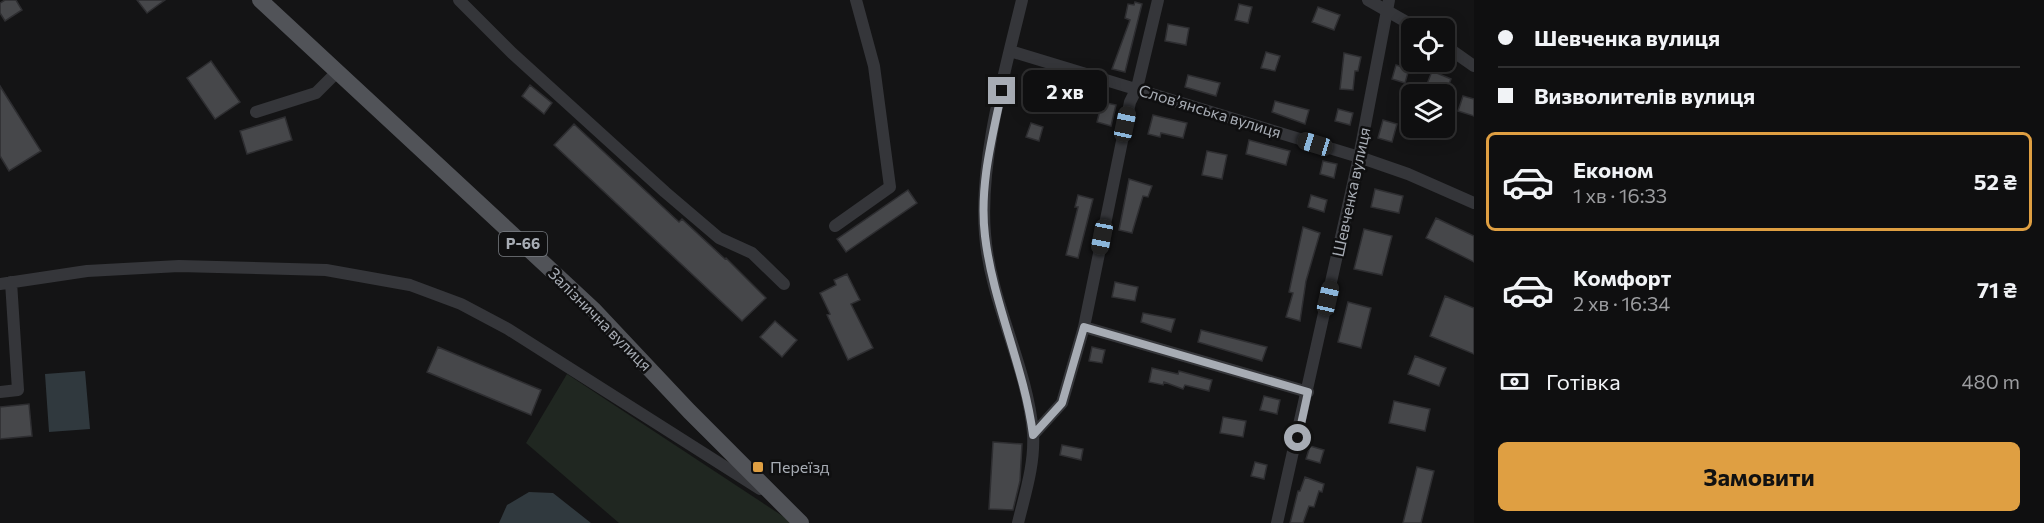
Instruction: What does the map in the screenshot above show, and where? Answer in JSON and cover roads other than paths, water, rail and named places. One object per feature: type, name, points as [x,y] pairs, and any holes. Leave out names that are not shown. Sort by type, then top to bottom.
[{"type":"main road","name":"Залізнична вулиця","points":[[260,0],[593,309],[801,523]]},
{"type":"street","points":[[459,0],[512,53],[690,214],[719,238],[752,253],[784,284]]},
{"type":"street","points":[[835,226],[890,187],[874,66],[856,0]]},
{"type":"street","points":[[1018,523],[1031,468],[1033,435],[1021,370],[990,271],[984,233],[986,172],[1022,0]]},
{"type":"street","points":[[1033,435],[1062,403],[1084,327],[1130,102],[1137,88],[1158,0]]},
{"type":"street","points":[[1368,0],[1388,5],[1405,18]]},
{"type":"street","name":"Шевченка вулиця","points":[[1277,523],[1359,157],[1388,5]]},
{"type":"street","name":"Слов’янська вулиця","points":[[1010,51],[1359,157],[1408,174],[1474,203]]},
{"type":"street","points":[[1455,53],[1474,66]]},
{"type":"street","points":[[256,112],[316,93],[337,72]]},
{"type":"street","points":[[0,392],[18,390],[5,283],[98,271],[179,266],[326,270],[410,285],[461,304],[508,329],[776,499]]},
{"type":"street","points":[[1084,327],[1308,392]]},
{"type":"place","name":"Переїзд","points":[[758,467]]}]
